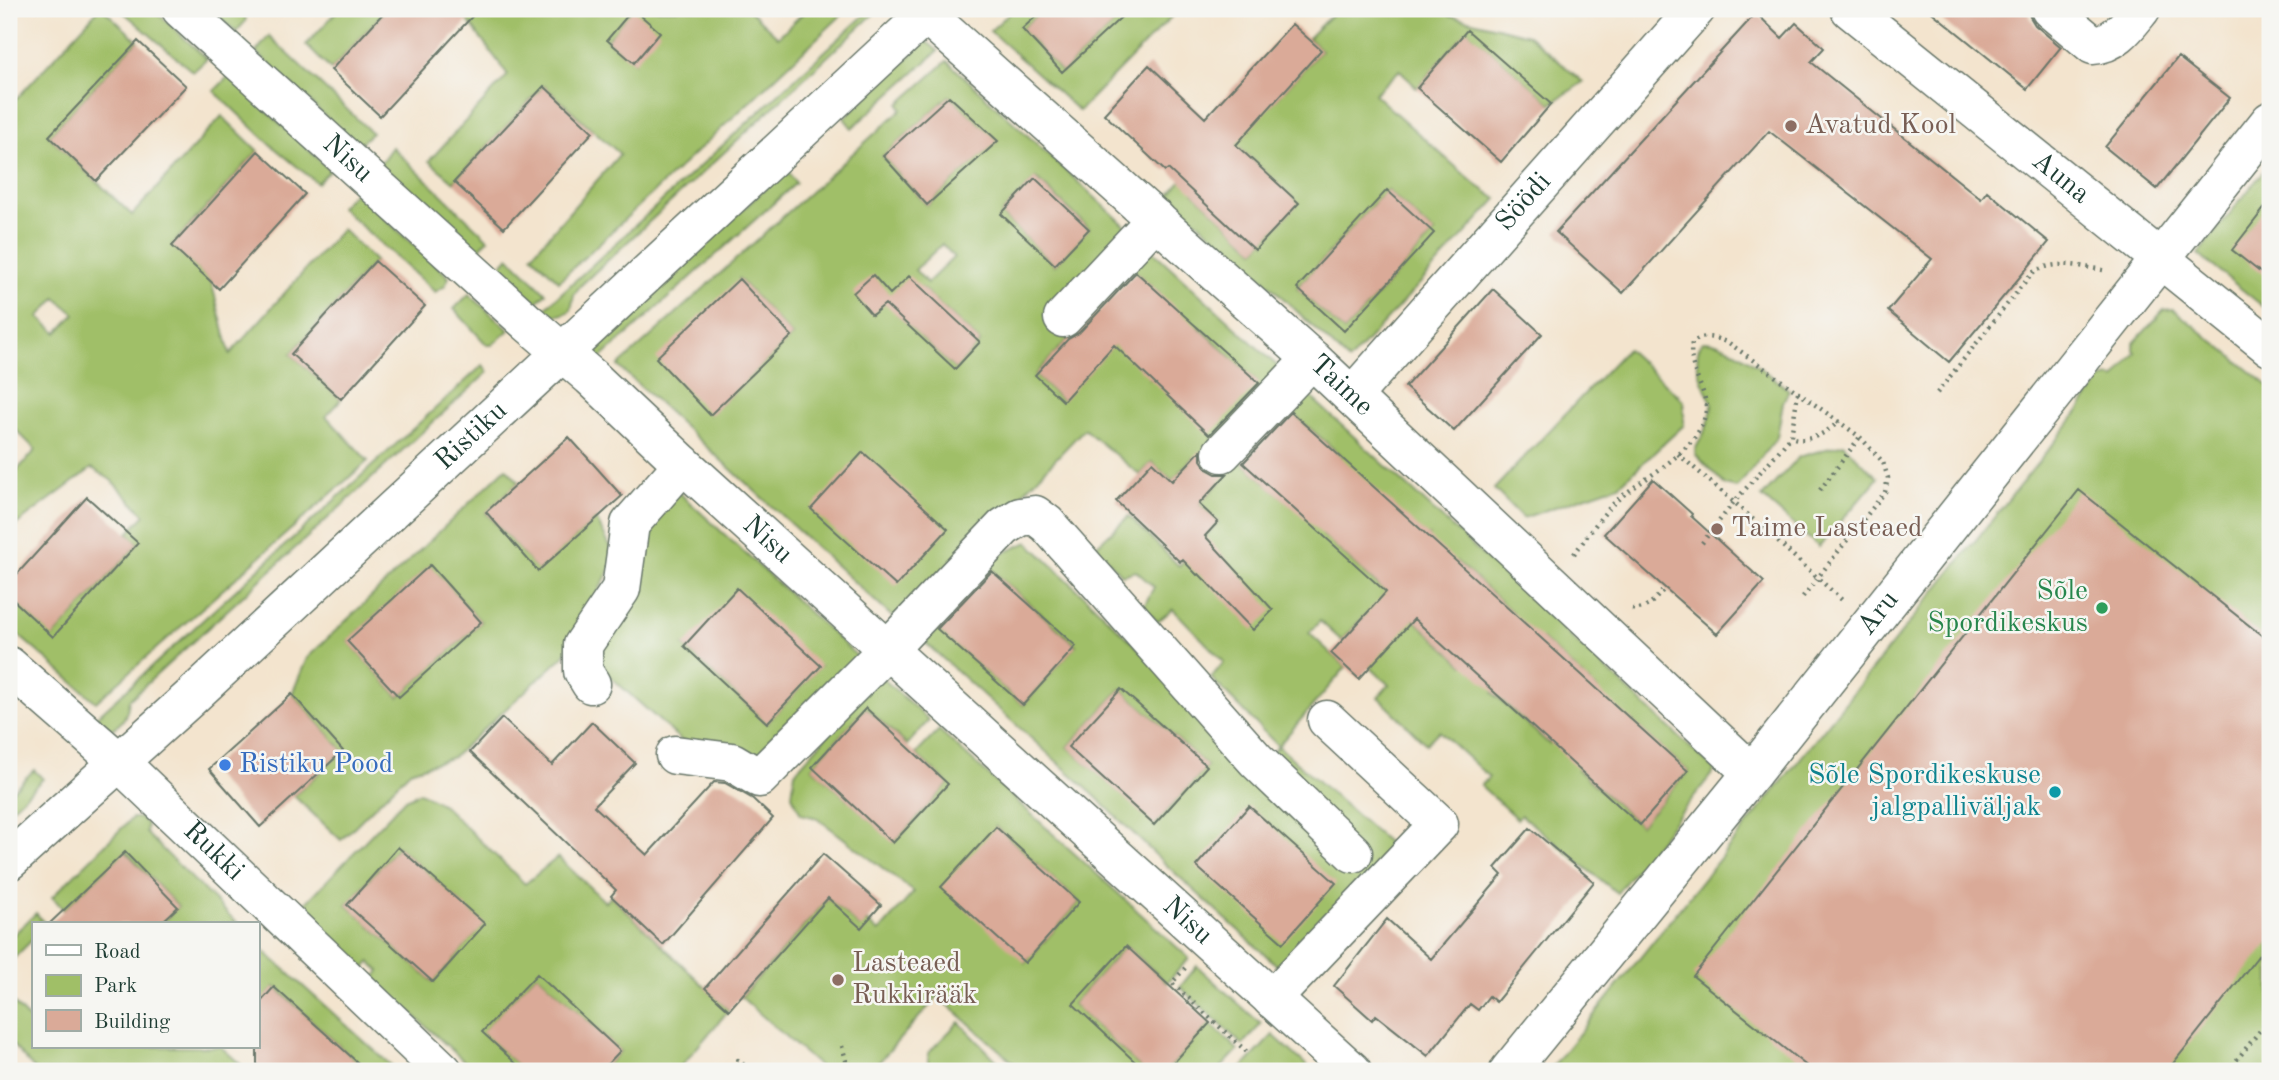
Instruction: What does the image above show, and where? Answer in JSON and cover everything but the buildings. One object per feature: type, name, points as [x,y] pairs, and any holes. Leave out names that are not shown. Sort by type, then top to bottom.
[{"type":"street","name":"Nisu","points":[[181,9],[1352,1071]]},
{"type":"street","name":"Söödi","points":[[1352,396],[1696,9]]},
{"type":"street","name":"Auna","points":[[1850,9],[2270,347]]},
{"type":"street","points":[[2050,9],[2093,45],[2109,42],[2124,30],[2141,9]]},
{"type":"street","name":"Ristiku","points":[[9,861],[189,699],[926,11]]},
{"type":"street","name":"Taime","points":[[926,11],[1352,396],[1561,567],[1752,773]]},
{"type":"street","name":"Aru","points":[[1509,1071],[1752,773],[2270,121]]},
{"type":"street","points":[[1063,318],[1156,219]]},
{"type":"street","points":[[1222,453],[1311,359]]},
{"type":"street","points":[[591,684],[583,671],[583,645],[621,589],[630,523],[682,464]]},
{"type":"street","points":[[674,755],[733,762],[759,778],[888,649],[1004,527],[1020,517],[1035,515],[1047,524],[1256,760],[1353,853]]},
{"type":"street","name":"Rukki","points":[[9,666],[118,761],[429,1067]]},
{"type":"street","points":[[1272,999],[1439,824],[1327,720]]},
{"type":"path","points":[[1937,393],[2032,273],[2045,265],[2063,264],[2106,270]]},
{"type":"path","points":[[1561,567],[1613,504],[1685,448],[1700,427],[1706,410],[1690,355],[1692,343],[1700,337],[1711,337],[1729,343],[1798,391],[1860,437],[1883,462],[1888,478],[1885,492],[1801,599]]},
{"type":"path","points":[[1702,543],[1791,437],[1798,391]]},
{"type":"path","points":[[1791,437],[1795,440],[1821,435],[1839,421]]},
{"type":"path","points":[[1820,490],[1860,437]]},
{"type":"path","points":[[1678,454],[1850,608]]},
{"type":"path","points":[[1561,567],[1583,563]]},
{"type":"path","points":[[1628,608],[1637,610],[1649,605],[1665,588]]},
{"type":"path","points":[[1210,942],[1172,983],[1247,1052]]},
{"type":"path","points":[[2228,1071],[2270,1017]]},
{"type":"path","points":[[842,1046],[846,1071]]},
{"type":"path","points":[[727,1071],[738,1060],[751,1071]]},
{"type":"green space","points":[[99,9],[103,9],[138,41],[49,136],[132,215],[222,116],[258,151],[172,245],[211,281],[230,354],[342,229],[375,261],[291,354],[341,399],[326,416],[368,461],[96,702],[9,627],[9,596],[54,636],[138,543],[128,533],[145,515],[111,480],[92,468],[9,530],[9,479],[36,450],[9,423],[9,107]],"holes":[[[56,298],[75,314],[57,333],[39,317]]]},
{"type":"green space","points":[[120,9],[153,9],[207,59],[193,72]]},
{"type":"green space","points":[[210,9],[238,9],[246,17],[245,22],[236,32]]},
{"type":"green space","points":[[339,9],[387,9],[331,70],[306,45]]},
{"type":"green space","points":[[454,9],[748,9],[778,37],[807,9],[846,11],[559,281],[532,255],[620,154],[544,86],[454,182],[429,161],[508,75],[468,21]],"holes":[[[633,10],[634,62],[607,40]]]},
{"type":"green space","points":[[871,9],[879,9],[580,286],[574,295],[571,310],[557,315],[542,311]]},
{"type":"green space","points":[[1014,9],[1044,9],[1022,29],[1062,72],[1130,9],[1179,9],[1079,111],[990,31]]},
{"type":"green space","points":[[1337,9],[1442,9],[1449,15],[1528,35],[1583,82],[1551,104],[1467,31],[1417,88],[1400,70],[1374,94],[1475,184],[1497,199],[1349,361],[1263,279],[1168,196],[1257,95],[1270,106],[1321,50],[1308,38]],"holes":[[[1236,145],[1298,203],[1255,250],[1193,192]],[[1387,190],[1434,233],[1344,331],[1297,288]]]},
{"type":"green space","points":[[269,36],[372,133],[357,146],[256,52]]},
{"type":"green space","points":[[926,41],[938,51],[852,128],[844,118]]},
{"type":"green space","points":[[947,61],[1715,770],[1617,893],[1521,815],[1517,819],[1481,786],[1489,777],[1439,731],[1426,744],[1378,697],[1389,685],[1370,667],[1364,616],[1342,641],[1320,621],[1309,633],[1346,667],[1278,746],[1211,678],[1224,662],[1173,609],[1157,622],[1144,606],[1154,587],[1136,571],[1122,575],[1095,547],[1129,516],[1179,566],[1218,522],[1199,504],[1219,483],[1206,470],[1221,453],[1193,458],[1172,481],[1152,462],[1140,475],[1084,429],[899,623],[618,366],[902,109],[899,104]],"holes":[[[949,96],[997,141],[927,205],[883,156]],[[1036,178],[1089,228],[1055,265],[1001,214]],[[942,244],[954,257],[927,283],[915,270]],[[1132,269],[1160,294],[1062,400],[1035,375]],[[739,279],[792,336],[710,414]],[[922,288],[980,342],[955,369],[897,314]],[[1199,327],[1257,382],[1150,379]],[[1284,406],[1342,456],[1296,509],[1238,459]],[[1324,536],[1428,536],[1381,588]],[[1456,561],[1512,612],[1464,665],[1408,614]],[[1542,639],[1598,690],[1549,744],[1493,693]],[[1626,716],[1688,771],[1640,825],[1578,770]]]},
{"type":"green space","points":[[229,76],[330,170],[317,183],[271,145],[214,91]]},
{"type":"green space","points":[[392,147],[488,239],[475,254],[379,165]]},
{"type":"green space","points":[[2270,163],[2270,312],[2198,254]]},
{"type":"green space","points":[[786,169],[796,183],[600,359],[596,354],[596,347]]},
{"type":"green space","points":[[355,192],[449,277],[445,286],[435,292],[340,207]]},
{"type":"green space","points":[[509,257],[546,293],[534,305],[496,271]]},
{"type":"green space","points":[[469,294],[509,330],[492,345],[487,345],[454,309]]},
{"type":"green space","name":"Sõle Spordikeskus","points":[[2173,309],[2270,387],[2270,1071],[1549,1071],[2066,428],[2102,379],[2115,379],[2136,352],[2134,343],[2164,310]]},
{"type":"green space","points":[[1703,341],[1714,342],[1737,352],[1789,390],[1783,402],[1777,437],[1737,488],[1725,485],[1696,455],[1695,450],[1712,410],[1698,364],[1697,355]]},
{"type":"green space","points":[[1627,349],[1684,401],[1684,425],[1619,485],[1523,518],[1494,489]]},
{"type":"green space","points":[[483,365],[488,372],[129,700],[120,724],[105,731],[92,721]]},
{"type":"green space","points":[[1843,444],[1878,478],[1819,547],[1762,497],[1799,457]]},
{"type":"green space","points":[[506,468],[519,482],[486,513],[538,570],[596,519],[616,558],[564,656],[453,757],[410,771],[341,840],[294,796],[343,751],[292,694],[307,658]],"holes":[[[430,566],[481,622],[399,697],[348,641]]]},
{"type":"green space","points":[[674,488],[857,656],[770,751],[742,759],[682,741],[594,662],[640,536]],"holes":[[[684,646],[820,666],[767,723]]]},
{"type":"green space","points":[[1028,542],[1131,641],[1256,769],[1278,746],[1395,849],[1281,969],[920,638],[990,559]],"holes":[[[990,569],[1076,645],[1023,705],[937,628]],[[1121,689],[1207,766],[1155,824],[1068,747]]]},
{"type":"green space","points":[[880,676],[929,720],[907,745],[866,708],[812,767],[894,842],[948,784],[916,754],[939,730],[1189,958],[1167,983],[1126,946],[1073,1004],[1145,1071],[1023,1071],[938,996],[871,1071],[829,1071],[821,1068],[741,997],[828,898],[860,927],[867,921],[879,932],[914,892],[817,818],[801,814],[792,795],[795,772]],"holes":[[[996,827],[1079,902],[1025,963]]]},
{"type":"green space","points":[[34,770],[43,779],[9,811],[9,794]]},
{"type":"green space","points":[[420,792],[443,805],[525,884],[558,857],[605,902],[611,896],[729,1010],[677,1071],[601,1071],[620,1051],[537,974],[483,1032],[524,1071],[475,1071],[374,979],[380,971],[370,962],[364,970],[300,909],[405,799]],"holes":[[[398,847],[484,924],[433,982],[347,905]]]},
{"type":"green space","points":[[132,818],[140,818],[147,824],[146,833],[236,922],[162,922],[178,907],[126,852],[64,910],[52,897]]},
{"type":"green space","points":[[36,913],[43,922],[32,922],[32,940],[9,963],[9,939]]},
{"type":"green space","points":[[259,946],[395,1069],[352,1071],[359,1064],[275,987],[259,1004]]},
{"type":"green space","points":[[1197,966],[1261,1024],[1243,1045],[1180,987]]},
{"type":"green space","points":[[9,998],[32,1023],[32,1048],[222,1048],[248,1071],[36,1071],[9,1041]]},
{"type":"green space","points":[[959,1022],[1003,1067],[1000,1071],[932,1071],[928,1066],[928,1053]]},
{"type":"green space","points":[[1210,1023],[1238,1050],[1218,1071],[1166,1071]]},
{"type":"green space","points":[[1273,1035],[1313,1071],[1239,1071]]},
{"type":"place","name":"Avatud Kool","points":[[1791,126]]},
{"type":"place","name":"Taime Lasteaed","points":[[1717,529]]},
{"type":"place","name":"Sõle Spordikeskus","points":[[2102,608]]},
{"type":"place","name":"Ristiku Pood","points":[[225,765]]},
{"type":"place","name":"Sõle Spordikeskuse jalgpalliväljak","points":[[2055,792]]},
{"type":"place","name":"Lasteaed Rukkirääk","points":[[838,980]]}]
